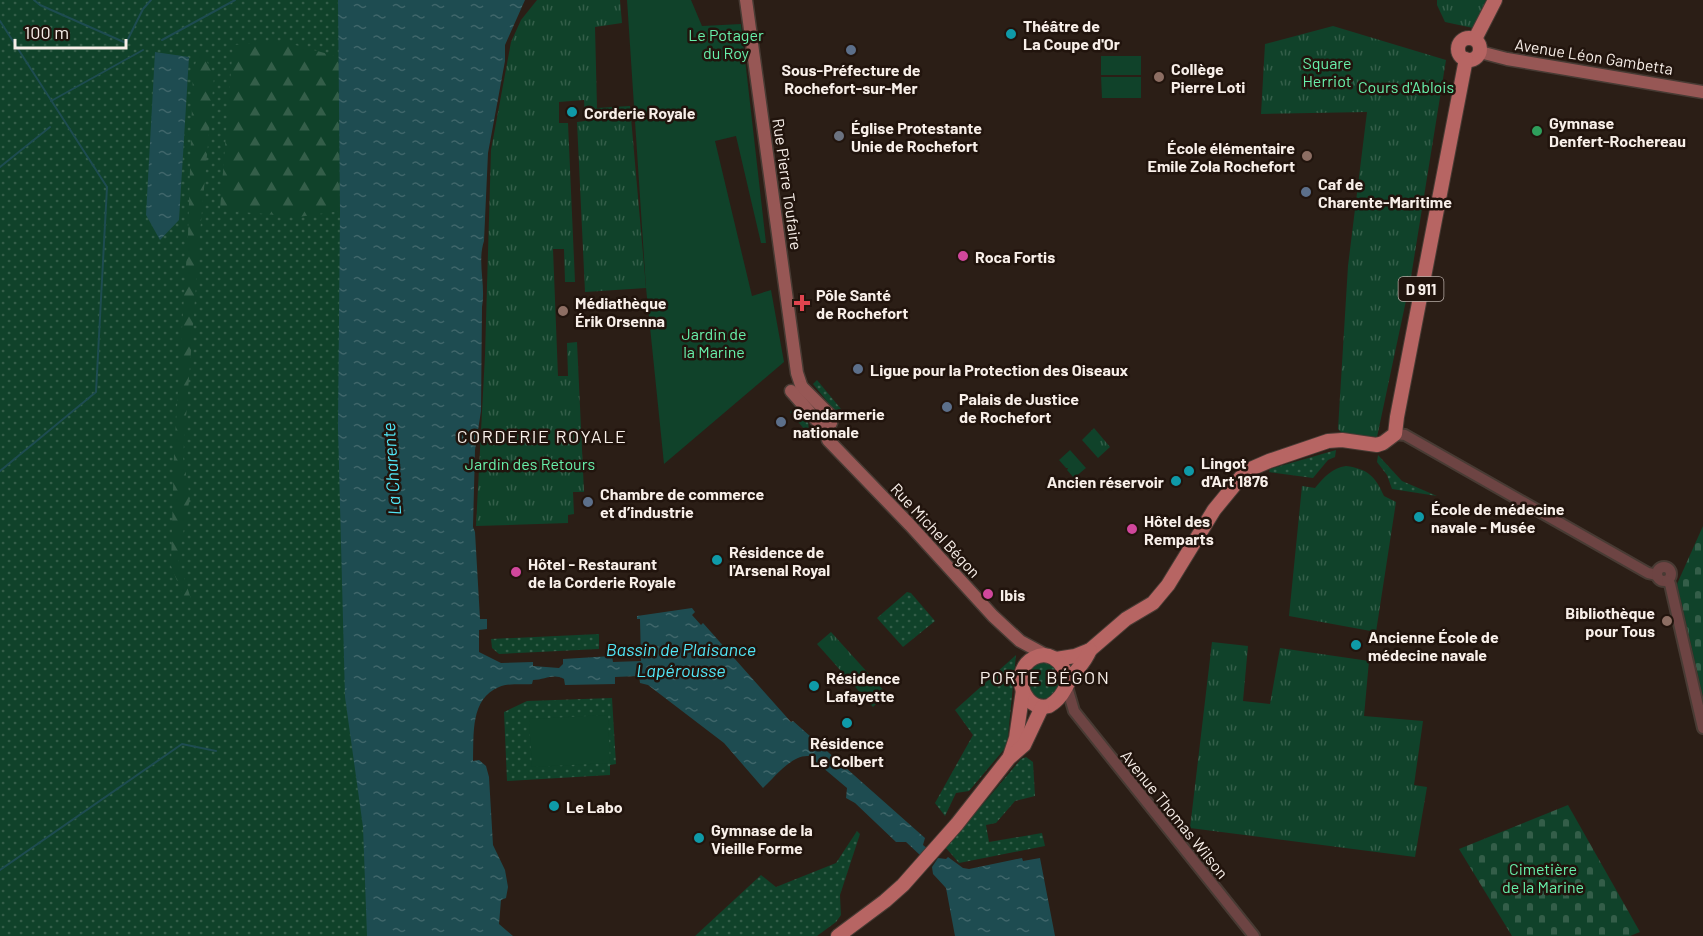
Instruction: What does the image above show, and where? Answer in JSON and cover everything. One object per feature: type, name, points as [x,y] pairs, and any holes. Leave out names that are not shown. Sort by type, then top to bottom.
[{"type":"main road","name":"Rue Pierre Toufaire","points":[[746,0],[796,384]]},
{"type":"main road","points":[[1478,45],[1468,38],[1460,43],[1459,53],[1466,59],[1473,59],[1495,0]]},
{"type":"main road","name":"Avenue Léon Gambetta","points":[[1478,45],[1507,59],[1703,92]]},
{"type":"main road","name":"D 911","points":[[1395,434],[1396,417],[1466,59]]},
{"type":"main road","name":"Rue Michel Bégon","points":[[796,384],[826,427],[910,525],[993,616],[1020,641],[1050,657]]},
{"type":"main road","points":[[1009,758],[1016,738],[1023,690],[1021,673],[1026,664],[1036,657],[1075,656],[1090,650],[1126,619],[1153,603],[1168,585],[1214,510],[1246,471],[1328,441],[1342,440],[1377,445],[1395,434]]},
{"type":"main road","points":[[1020,641],[1026,664]]},
{"type":"main road","points":[[838,936],[885,901],[920,867],[1009,758],[1024,745],[1047,705],[1086,662],[1090,650]]},
{"type":"main road","points":[[1050,657],[1065,670],[1068,684]]},
{"type":"main road","points":[[1023,690],[1032,703],[1047,705]]},
{"type":"street","points":[[1395,434],[1405,435],[1648,573],[1662,578],[1680,626],[1703,728]]},
{"type":"street","name":"Avenue Thomas Wilson","points":[[1068,684],[1074,711],[1254,936]]},
{"type":"street","points":[[1047,705],[1062,704],[1074,711]]},
{"type":"green space","points":[[0,0],[359,0],[382,936],[0,936]]},
{"type":"green space","name":"Jardin des Retours","points":[[537,0],[620,0],[622,23],[595,27],[597,108],[630,106],[646,288],[585,292],[577,122],[585,121],[584,100],[559,102],[559,123],[568,123],[575,282],[565,282],[564,249],[553,249],[558,376],[568,376],[567,343],[577,342],[584,492],[573,492],[574,514],[568,515],[568,523],[476,526],[485,355],[491,150],[511,42],[521,20]]},
{"type":"green space","name":"Jardin de la Marine","points":[[627,0],[691,0],[702,26],[741,24],[766,243],[761,243],[736,136],[715,141],[752,296],[771,290],[784,362],[664,464],[646,288]]},
{"type":"green space","points":[[1437,0],[1486,0],[1473,28],[1445,22]]},
{"type":"green space","name":"Cours d'Ablois","points":[[1333,26],[1446,60],[1411,277],[1377,437],[1342,433],[1338,429],[1348,266],[1367,112],[1261,114],[1265,44]]},
{"type":"green space","points":[[281,41],[339,57],[340,211],[298,217],[220,210],[233,45]]},
{"type":"green space","points":[[200,46],[214,77],[183,457],[190,498],[178,559],[193,605],[187,605],[171,566],[174,454],[188,234],[193,73]]},
{"type":"green space","points":[[1101,56],[1141,56],[1141,75],[1101,75]]},
{"type":"green space","points":[[1101,77],[1141,77],[1141,98],[1102,98]]},
{"type":"green space","points":[[817,380],[841,409],[834,410],[813,384]]},
{"type":"green space","points":[[797,406],[808,419],[809,435],[790,412]]},
{"type":"green space","points":[[1094,428],[1110,447],[1098,458],[1082,440]]},
{"type":"green space","points":[[1070,450],[1086,468],[1074,478],[1059,460]]},
{"type":"green space","points":[[1336,450],[1335,457],[1328,460],[1313,478],[1269,472],[1270,469]]},
{"type":"green space","points":[[1378,455],[1402,481],[1437,496],[1392,489],[1387,475],[1377,462]]},
{"type":"green space","points":[[1346,466],[1360,469],[1370,475],[1384,496],[1396,502],[1376,632],[1289,616],[1302,486],[1315,488],[1329,474]]},
{"type":"green space","points":[[1703,526],[1703,697],[1677,584]]},
{"type":"green space","points":[[907,592],[911,593],[935,621],[903,647],[877,618]]},
{"type":"green space","points":[[831,632],[887,694],[873,707],[817,644]]},
{"type":"green space","points":[[599,634],[599,649],[499,654],[492,648],[491,639]]},
{"type":"green space","points":[[1212,642],[1248,646],[1243,701],[1270,704],[1280,648],[1369,661],[1364,716],[1423,721],[1414,785],[1427,787],[1415,857],[1190,828]]},
{"type":"green space","points":[[1016,655],[1007,746],[969,791],[956,793],[945,816],[935,803],[973,735],[955,710]]},
{"type":"green space","points":[[1036,662],[1052,663],[1062,676],[1061,685],[1049,698],[1036,698],[1028,686],[1029,667]]},
{"type":"green space","points":[[612,698],[616,764],[610,765],[610,775],[507,781],[504,712],[527,701]]},
{"type":"green space","points":[[608,715],[610,763],[532,767],[529,719]]},
{"type":"green space","points":[[1026,757],[1033,762],[1035,796],[1015,801],[996,823],[986,825],[989,842],[1042,833],[1045,846],[959,863],[946,848],[1021,759]]},
{"type":"green space","name":"Cimetière de la Marine","points":[[1568,805],[1640,932],[1630,936],[1512,936],[1459,849]]},
{"type":"green space","points":[[857,831],[860,834],[840,895],[841,915],[836,922],[817,936],[695,936],[761,875],[776,887],[836,863]]},
{"type":"water","points":[[338,0],[525,0],[505,45],[505,61],[488,153],[484,241],[481,257],[483,290],[481,411],[475,450],[473,527],[480,619],[487,619],[487,629],[479,630],[479,652],[501,663],[533,662],[533,666],[559,668],[563,664],[563,659],[612,656],[613,662],[641,661],[640,619],[637,619],[637,616],[692,608],[695,612],[692,615],[701,625],[703,623],[791,722],[793,721],[925,838],[923,845],[928,849],[921,856],[906,842],[896,842],[855,803],[846,798],[847,788],[809,756],[803,756],[790,763],[763,788],[724,743],[648,685],[640,683],[639,676],[615,677],[615,684],[565,685],[564,679],[553,677],[533,680],[532,684],[499,687],[483,700],[478,709],[474,729],[473,761],[479,760],[486,766],[489,777],[493,845],[505,870],[508,887],[506,898],[501,900],[499,924],[513,936],[367,936],[363,827],[345,697],[338,428],[340,211]]},
{"type":"water","points":[[155,52],[189,57],[179,220],[160,240],[146,215]]},
{"type":"water","points":[[948,857],[963,868],[969,869],[1022,858],[1023,861],[1040,858],[1055,936],[955,936],[946,888],[933,874],[932,867],[938,858]]},
{"type":"waterway","points":[[34,0],[40,5],[126,43],[143,9],[151,0]]},
{"type":"waterway","points":[[162,40],[235,0]]},
{"type":"waterway","points":[[0,21],[107,187],[96,392],[0,471]]},
{"type":"waterway","points":[[51,101],[143,50]]},
{"type":"waterway","points":[[0,167],[50,127]]},
{"type":"waterway","points":[[0,870],[182,744],[216,751]]},
{"type":"place","name":"Théâtre de La Coupe d'Or","points":[[1011,34]]},
{"type":"place","name":"Sous-Préfecture de Rochefort-sur-Mer","points":[[851,50]]},
{"type":"place","name":"Collège Pierre Loti","points":[[1159,77]]},
{"type":"place","name":"Corderie Royale","points":[[572,112]]},
{"type":"place","name":"Gymnase Denfert-Rochereau","points":[[1537,131]]},
{"type":"place","name":"Église Protestante Unie de Rochefort","points":[[839,136]]},
{"type":"place","name":"École élémentaire Emile Zola Rochefort","points":[[1307,156]]},
{"type":"place","name":"Caf de Charente-Maritime","points":[[1306,192]]},
{"type":"place","name":"Roca Fortis","points":[[963,256]]},
{"type":"place","name":"Pôle Santé de Rochefort","points":[[802,303]]},
{"type":"place","name":"Médiathèque Érik Orsenna","points":[[563,311]]},
{"type":"place","name":"Ligue pour la Protection des Oiseaux","points":[[858,369]]},
{"type":"place","name":"Palais de Justice de Rochefort","points":[[947,407]]},
{"type":"place","name":"Gendarmerie nationale","points":[[781,422]]},
{"type":"place","name":"Lingot d'Art 1876","points":[[1189,471]]},
{"type":"place","name":"Ancien réservoir","points":[[1176,481]]},
{"type":"place","name":"Chambre de commerce et d’industrie","points":[[588,502]]},
{"type":"place","name":"École de médecine navale - Musée","points":[[1419,517]]},
{"type":"place","name":"Hôtel des Remparts","points":[[1132,529]]},
{"type":"place","name":"Résidence de l'Arsenal Royal","points":[[717,560]]},
{"type":"place","name":"Hôtel - Restaurant de la Corderie Royale","points":[[516,572]]},
{"type":"place","name":"Ibis","points":[[988,594]]},
{"type":"place","name":"Bibliothèque pour Tous","points":[[1667,621]]},
{"type":"place","name":"Ancienne École de médecine navale","points":[[1356,645]]},
{"type":"place","name":"Résidence Lafayette","points":[[814,686]]},
{"type":"place","name":"Résidence Le Colbert","points":[[847,723]]},
{"type":"place","name":"Le Labo","points":[[554,806]]},
{"type":"place","name":"Gymnase de la Vieille Forme","points":[[699,838]]},
{"type":"district","name":"CORDERIE ROYALE","points":[[542,436]]},
{"type":"district","name":"PORTE BÉGON","points":[[1045,677]]},
{"type":"park label","name":"Le Potager du Roy","points":[[726,43]]},
{"type":"park label","name":"Square Herriot","points":[[1327,71]]},
{"type":"water label","name":"La Charente","points":[[391,469]]},
{"type":"water label","name":"Bassin de Plaisance Lapérousse","points":[[681,659]]}]
